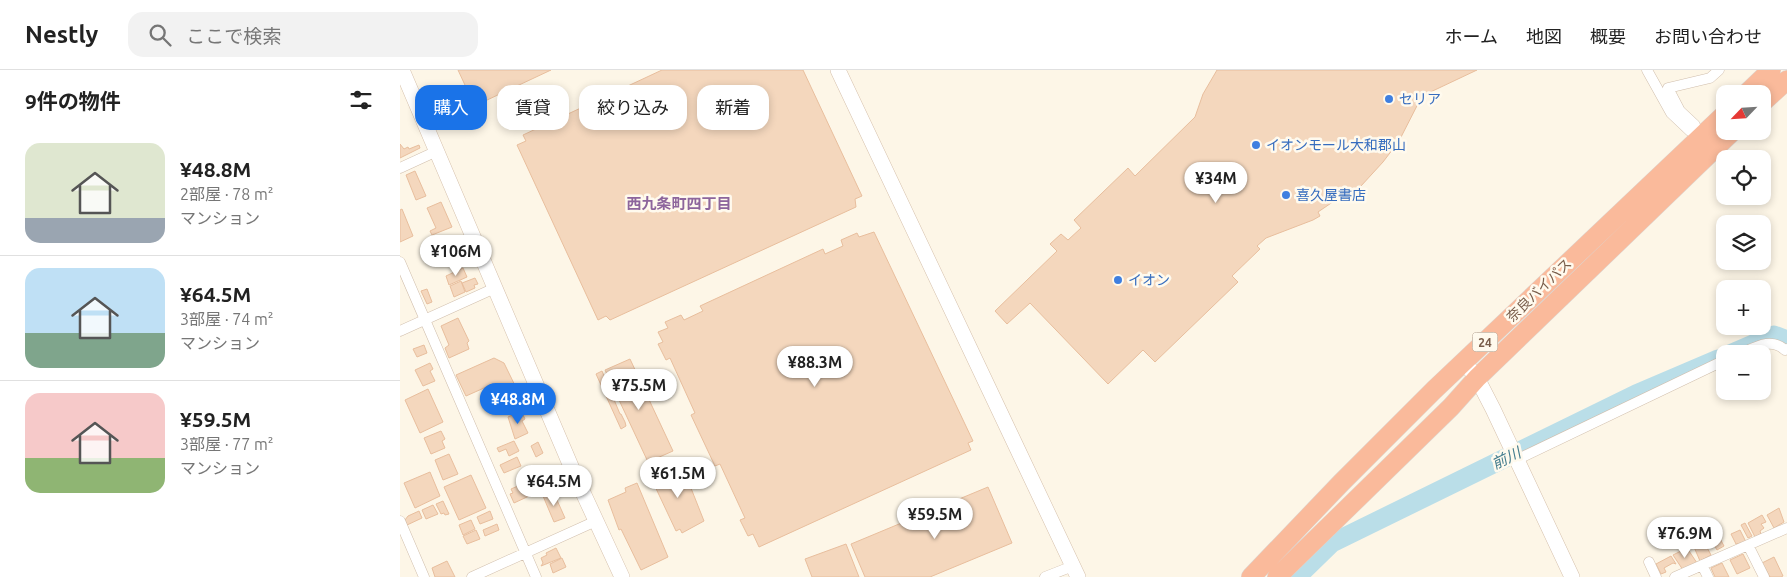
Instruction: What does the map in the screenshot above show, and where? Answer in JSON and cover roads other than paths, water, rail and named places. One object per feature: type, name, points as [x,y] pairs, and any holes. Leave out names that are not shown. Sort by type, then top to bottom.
[{"type":"highway","points":[[1755,85],[1771,70]]},
{"type":"highway","points":[[1771,95],[1787,80]]},
{"type":"highway","name":"奈良バイパス","points":[[1251,577],[1340,483],[1464,362],[1716,123]]},
{"type":"highway","name":"奈良バイパス","points":[[1277,577],[1451,407],[1477,378],[1724,140]]},
{"type":"street","points":[[402,70],[494,288],[622,577]]},
{"type":"street","points":[[838,70],[1076,571],[1045,577]]},
{"type":"street","points":[[1647,70],[1672,113],[1690,131],[1695,125],[1680,112],[1668,88],[1710,78],[1719,70]]},
{"type":"street","points":[[400,168],[437,151]]},
{"type":"street","points":[[400,262],[536,577]]},
{"type":"street","points":[[400,331],[494,288]]},
{"type":"street","points":[[1761,345],[1766,343],[1778,344],[1786,350]]},
{"type":"street","points":[[1464,362],[1477,378],[1572,577]]},
{"type":"street","points":[[1514,454],[1716,364]]},
{"type":"street","points":[[472,577],[596,521]]},
{"type":"street","points":[[400,522],[424,577]]},
{"type":"street","points":[[1675,577],[1787,528]]},
{"type":"street","points":[[1748,545],[1764,577]]},
{"type":"street","points":[[1649,562],[1656,577]]},
{"type":"street","points":[[1702,565],[1708,577]]},
{"type":"waterway","name":"前川","points":[[1751,345],[1774,335],[1787,340]]},
{"type":"waterway","name":"前川","points":[[1297,577],[1332,543],[1636,394],[1716,360]]},
{"type":"place","name":"セリア","points":[[1389,99]]},
{"type":"place","name":"イオンモール大和郡山","points":[[1256,145]]},
{"type":"place","name":"喜久屋書店","points":[[1286,195]]},
{"type":"place","name":"イオン","points":[[1118,280]]},
{"type":"district","name":"西九条町四丁目","points":[[679,203]]}]
